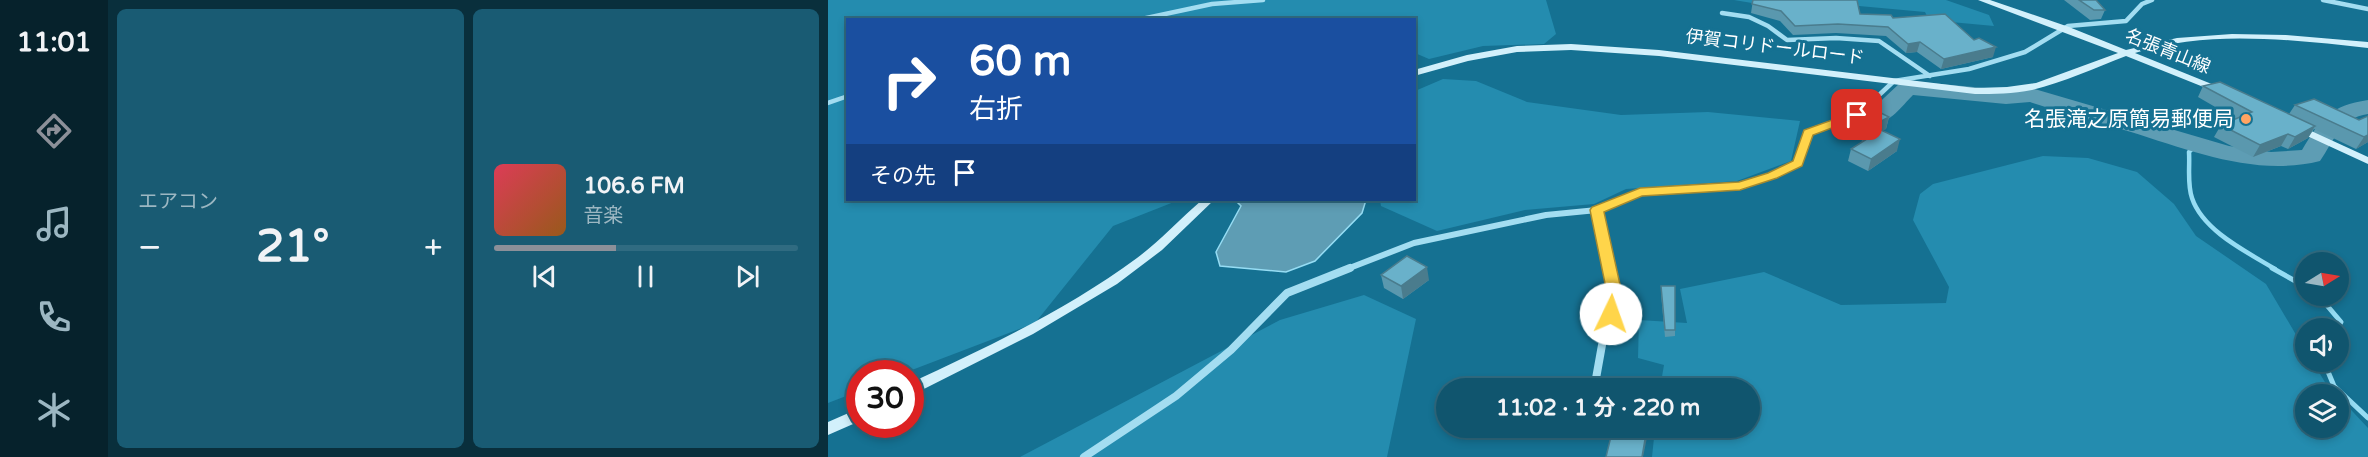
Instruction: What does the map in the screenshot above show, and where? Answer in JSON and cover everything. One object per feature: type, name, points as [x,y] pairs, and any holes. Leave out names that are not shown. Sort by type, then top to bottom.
[{"type":"street","points":[[1146,18],[1212,4],[1263,0]]},
{"type":"street","name":"名張青山線","points":[[1982,0],[2066,29],[2231,96]]},
{"type":"street","points":[[1084,457],[1176,396],[1231,350],[1287,293],[1414,243],[1546,215],[1597,210],[1640,192],[1740,186],[1798,164],[1808,132],[1857,115],[1894,81],[1970,69],[2025,52],[2068,26],[2126,21],[2142,4],[2152,0]]},
{"type":"street","points":[[2323,0],[2368,9]]},
{"type":"street","points":[[1722,13],[1749,17],[1768,26],[1787,40],[1836,38],[1879,41],[1931,76]]},
{"type":"street","name":"伊賀コリドールロード","points":[[1416,72],[1467,58],[1517,49],[1571,47],[1659,53],[1975,91],[2011,91],[2039,85],[2128,53],[2206,37],[2251,36],[2368,45]]},
{"type":"street","points":[[828,103],[846,97]]},
{"type":"street","points":[[2283,120],[2368,161]]},
{"type":"street","points":[[924,383],[993,351],[1072,307],[1142,261],[1207,201]]},
{"type":"street","points":[[1596,378],[1602,345],[1615,298],[1597,210]]},
{"type":"street","points":[[828,429],[846,421]]},
{"type":"shaded area","points":[[828,0],[1546,0],[1556,34],[1544,44],[1483,46],[1429,59],[1416,53],[1416,18],[846,18],[846,201],[1176,201],[1113,226],[1035,323],[924,365],[924,360],[846,360],[846,396],[828,403]]},
{"type":"shaded area","points":[[1734,0],[1946,0],[1989,15],[1994,26],[1929,20],[1925,12],[1837,4],[1758,4]]},
{"type":"shaded area","points":[[1443,79],[1476,81],[1527,102],[1621,115],[1708,112],[1800,121],[1791,161],[1737,181],[1626,189],[1594,204],[1525,210],[1437,231],[1381,206],[1380,201],[1416,201],[1416,91]]},
{"type":"shaded area","points":[[2043,156],[2088,158],[2137,172],[2174,204],[2196,236],[2266,284],[2295,333],[2295,372],[2319,372],[2326,384],[2295,384],[2295,438],[2349,438],[2349,408],[2368,428],[2368,457],[1652,457],[1654,438],[1760,438],[1760,378],[1662,378],[1664,365],[1638,358],[1639,320],[1687,323],[1680,289],[1764,272],[1841,305],[1946,303],[1949,287],[1913,220],[1920,194],[1933,184]]},
{"type":"shaded area","points":[[1236,201],[1366,201],[1362,213],[1315,261],[1286,272],[1220,266],[1216,252],[1241,206]]},
{"type":"shaded area","points":[[1364,295],[1416,319],[1387,457],[1020,457],[1280,320]]},
{"type":"building","points":[[1753,0],[1857,0],[1860,14],[1891,15],[1893,18],[1945,14],[1974,40],[1979,38],[1996,47],[1944,59],[1920,42],[1908,44],[1888,27],[1838,24],[1795,26],[1781,11],[1752,4]]},
{"type":"building","points":[[2079,0],[2096,0],[2105,10],[2094,10]]},
{"type":"building","points":[[2220,82],[2315,126],[2295,137],[2288,134],[2260,145],[2221,125],[2252,112],[2203,86]]},
{"type":"building","points":[[2314,99],[2359,120],[2368,116],[2368,135],[2364,137],[2295,105]]},
{"type":"building","points":[[1865,105],[1889,117],[1866,129],[1842,117]]},
{"type":"building","points":[[1881,130],[1900,139],[1871,159],[1851,149]]},
{"type":"building","points":[[1407,256],[1427,267],[1401,286],[1381,275]]},
{"type":"building","points":[[1661,286],[1675,286],[1675,330],[1665,330]]},
{"type":"building","points":[[1611,438],[1645,438],[1642,457],[1606,457]]},
{"type":"waterway","points":[[1877,117],[1908,88],[2006,97],[2031,95],[2228,153],[2271,160],[2311,156],[2332,122],[2347,112],[2368,107]]},
{"type":"waterway","points":[[2197,144],[2189,152],[2189,175],[2190,193],[2198,210],[2206,221],[2227,240],[2275,269]]},
{"type":"waterway","points":[[2272,268],[2295,281]]},
{"type":"waterway","points":[[2327,306],[2338,318]]},
{"type":"waterway","points":[[2328,372],[2334,386],[2368,418]]},
{"type":"place","name":"名張滝之原簡易郵便局","points":[[2246,119]]},
{"type":"route","points":[[1611,314],[1615,298],[1597,210],[1640,192],[1687,187],[1740,186],[1773,175],[1798,164],[1804,139],[1812,129],[1848,120],[1857,115]]}]
